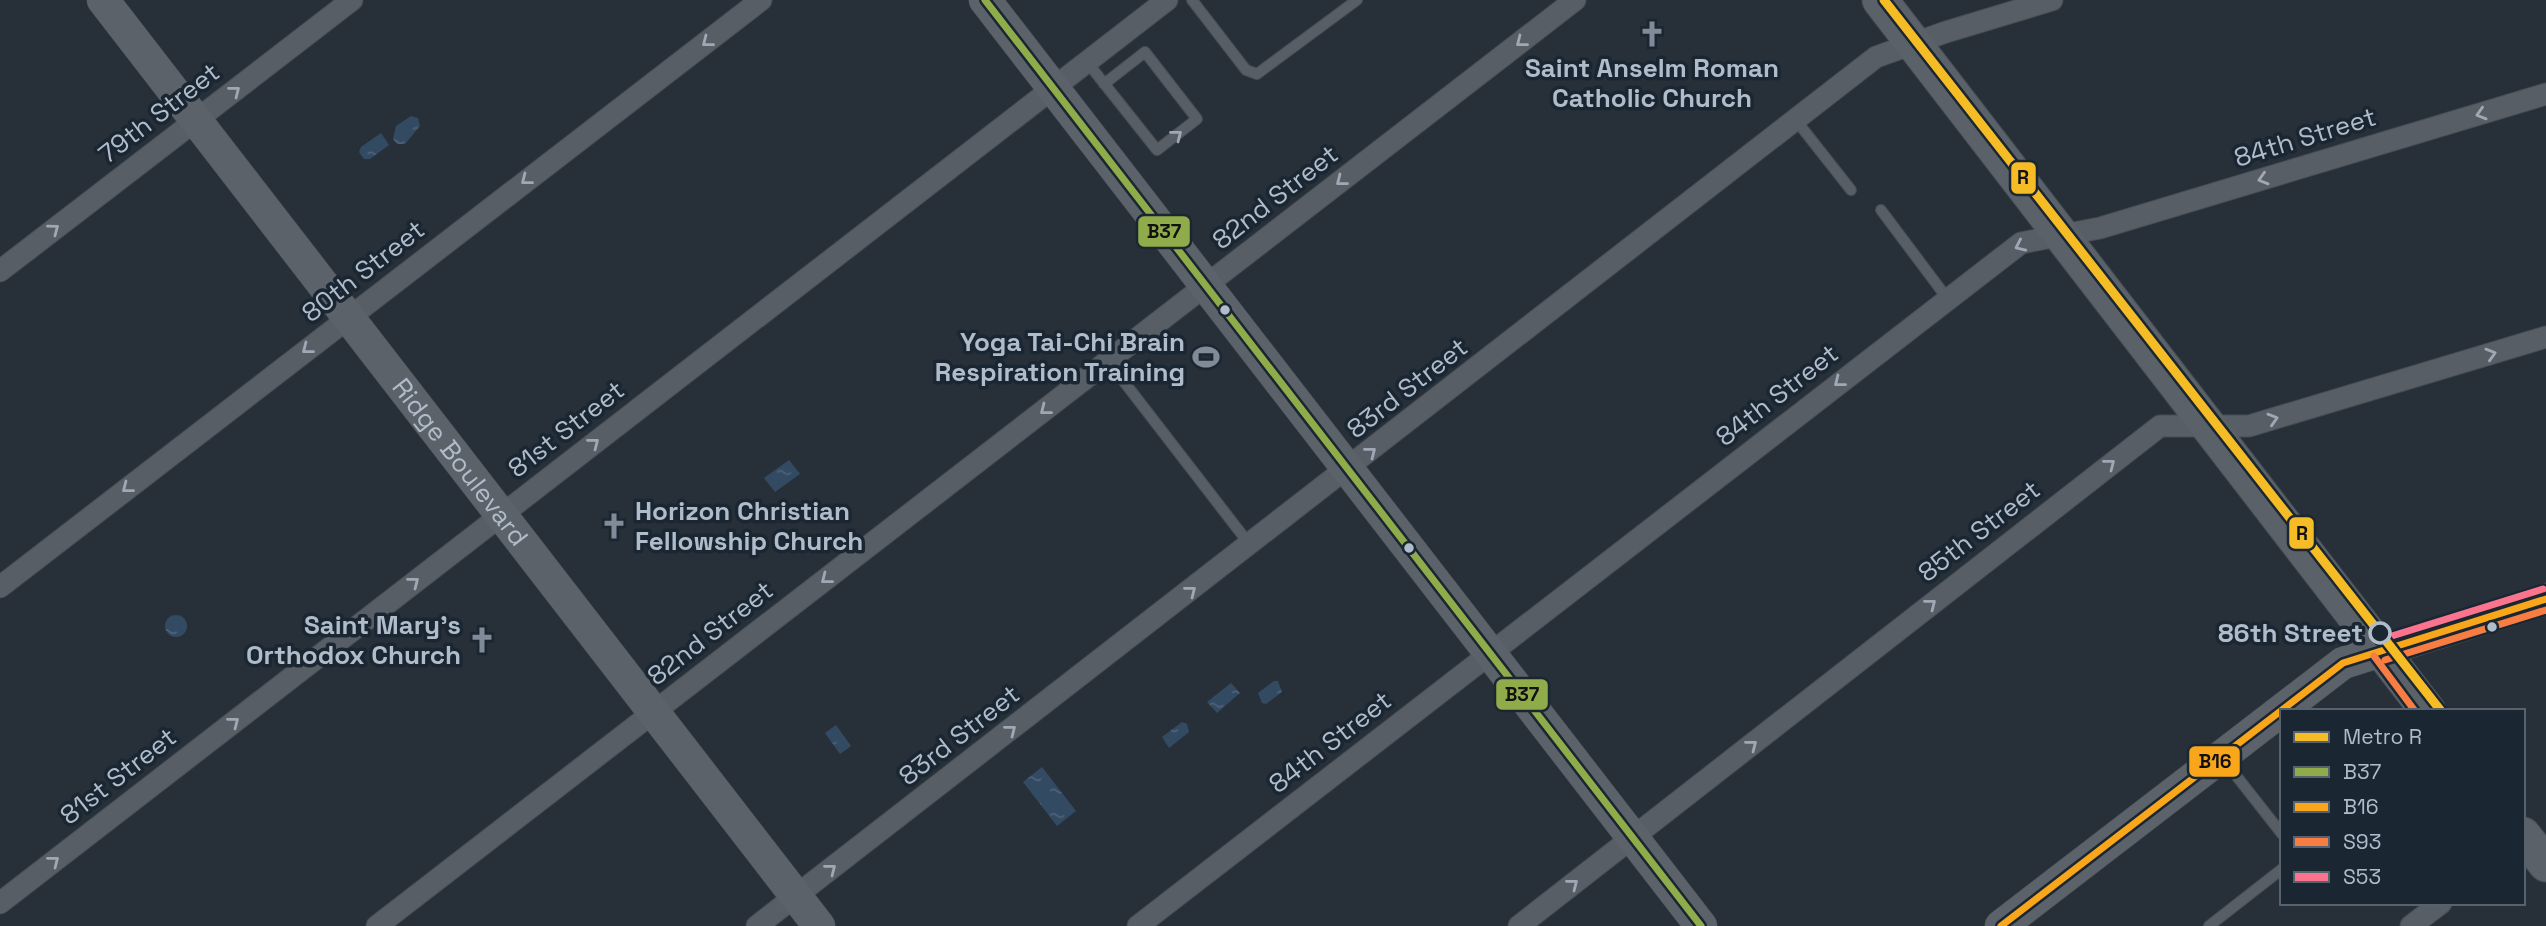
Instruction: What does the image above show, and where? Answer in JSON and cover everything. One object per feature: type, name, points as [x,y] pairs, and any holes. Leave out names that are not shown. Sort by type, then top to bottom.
[{"type":"main road","points":[[1880,0],[2426,709]]},
{"type":"street","name":"Ridge Boulevard","points":[[103,0],[819,926]]},
{"type":"street","name":"79th Street","points":[[0,271],[352,0]]},
{"type":"street","name":"80th Street","points":[[0,587],[761,0]]},
{"type":"street","points":[[985,0],[1701,926]]},
{"type":"street","name":"81st Street","points":[[0,903],[1167,0]]},
{"type":"street","name":"82nd Street","points":[[377,926],[1575,0]]},
{"type":"street","name":"83rd Street","points":[[757,926],[1348,470],[1876,57],[2052,0]]},
{"type":"street","name":"84th Street","points":[[1138,926],[2021,243],[2100,228],[2546,94]]},
{"type":"street","name":"85th Street","points":[[1518,926],[2160,426],[2249,426],[2546,337]]},
{"type":"street","points":[[2283,709],[2343,663],[2546,599]]},
{"type":"street","points":[[2001,926],[2280,711]]},
{"type":"street","points":[[2411,926],[2438,905]]},
{"type":"lane","points":[[1192,0],[1246,70],[1257,74],[1357,0]]},
{"type":"lane","points":[[1087,62],[1104,84],[1157,150],[1197,119],[1145,52],[1104,84]]},
{"type":"lane","points":[[1794,119],[1851,190]]},
{"type":"lane","points":[[1881,210],[1947,298]]},
{"type":"lane","points":[[1108,361],[1251,545]]},
{"type":"lane","points":[[2221,756],[2280,831]]},
{"type":"lane","points":[[2209,926],[2280,871]]},
{"type":"water","points":[[411,116],[418,118],[420,126],[405,144],[397,144],[393,139],[396,126]]},
{"type":"water","points":[[381,133],[389,145],[370,159],[364,159],[359,152],[361,147]]},
{"type":"water","points":[[789,460],[800,474],[775,492],[764,478]]},
{"type":"water","points":[[176,615],[184,618],[187,626],[184,634],[176,637],[168,634],[165,626],[168,618]]},
{"type":"water","points":[[1278,681],[1282,692],[1266,704],[1262,703],[1258,693]]},
{"type":"water","points":[[1231,683],[1240,693],[1217,713],[1207,702]]},
{"type":"water","points":[[1182,722],[1187,724],[1189,732],[1169,748],[1162,737]]},
{"type":"water","points":[[836,725],[851,746],[840,754],[825,733]]},
{"type":"water","points":[[1042,767],[1076,811],[1057,826],[1023,782]]},
{"type":"metro line","name":"R","points":[[1884,0],[2439,709]]},
{"type":"transit line","name":"B37","points":[[985,0],[1701,926]]},
{"type":"transit line","name":"S53","points":[[2379,640],[2543,589]]},
{"type":"transit line","name":"B16","points":[[2283,709],[2343,663],[2546,599]]},
{"type":"transit line","name":"S93","points":[[2385,660],[2546,610]]},
{"type":"transit line","name":"S53","points":[[2390,644],[2436,705]]},
{"type":"transit line","name":"S93","points":[[2374,656],[2414,709]]},
{"type":"transit line","name":"B16","points":[[2001,926],[2280,711]]},
{"type":"place","name":"Saint Anselm Roman Catholic Church","points":[[1652,34]]},
{"type":"place","name":"Yoga Tai-Chi Brain Respiration Training","points":[[1206,357]]},
{"type":"place","name":"Horizon Christian Fellowship Church","points":[[614,526]]},
{"type":"place","name":"86th Street","points":[[2380,633]]},
{"type":"place","name":"Saint Mary's Orthodox Church","points":[[482,640]]}]
